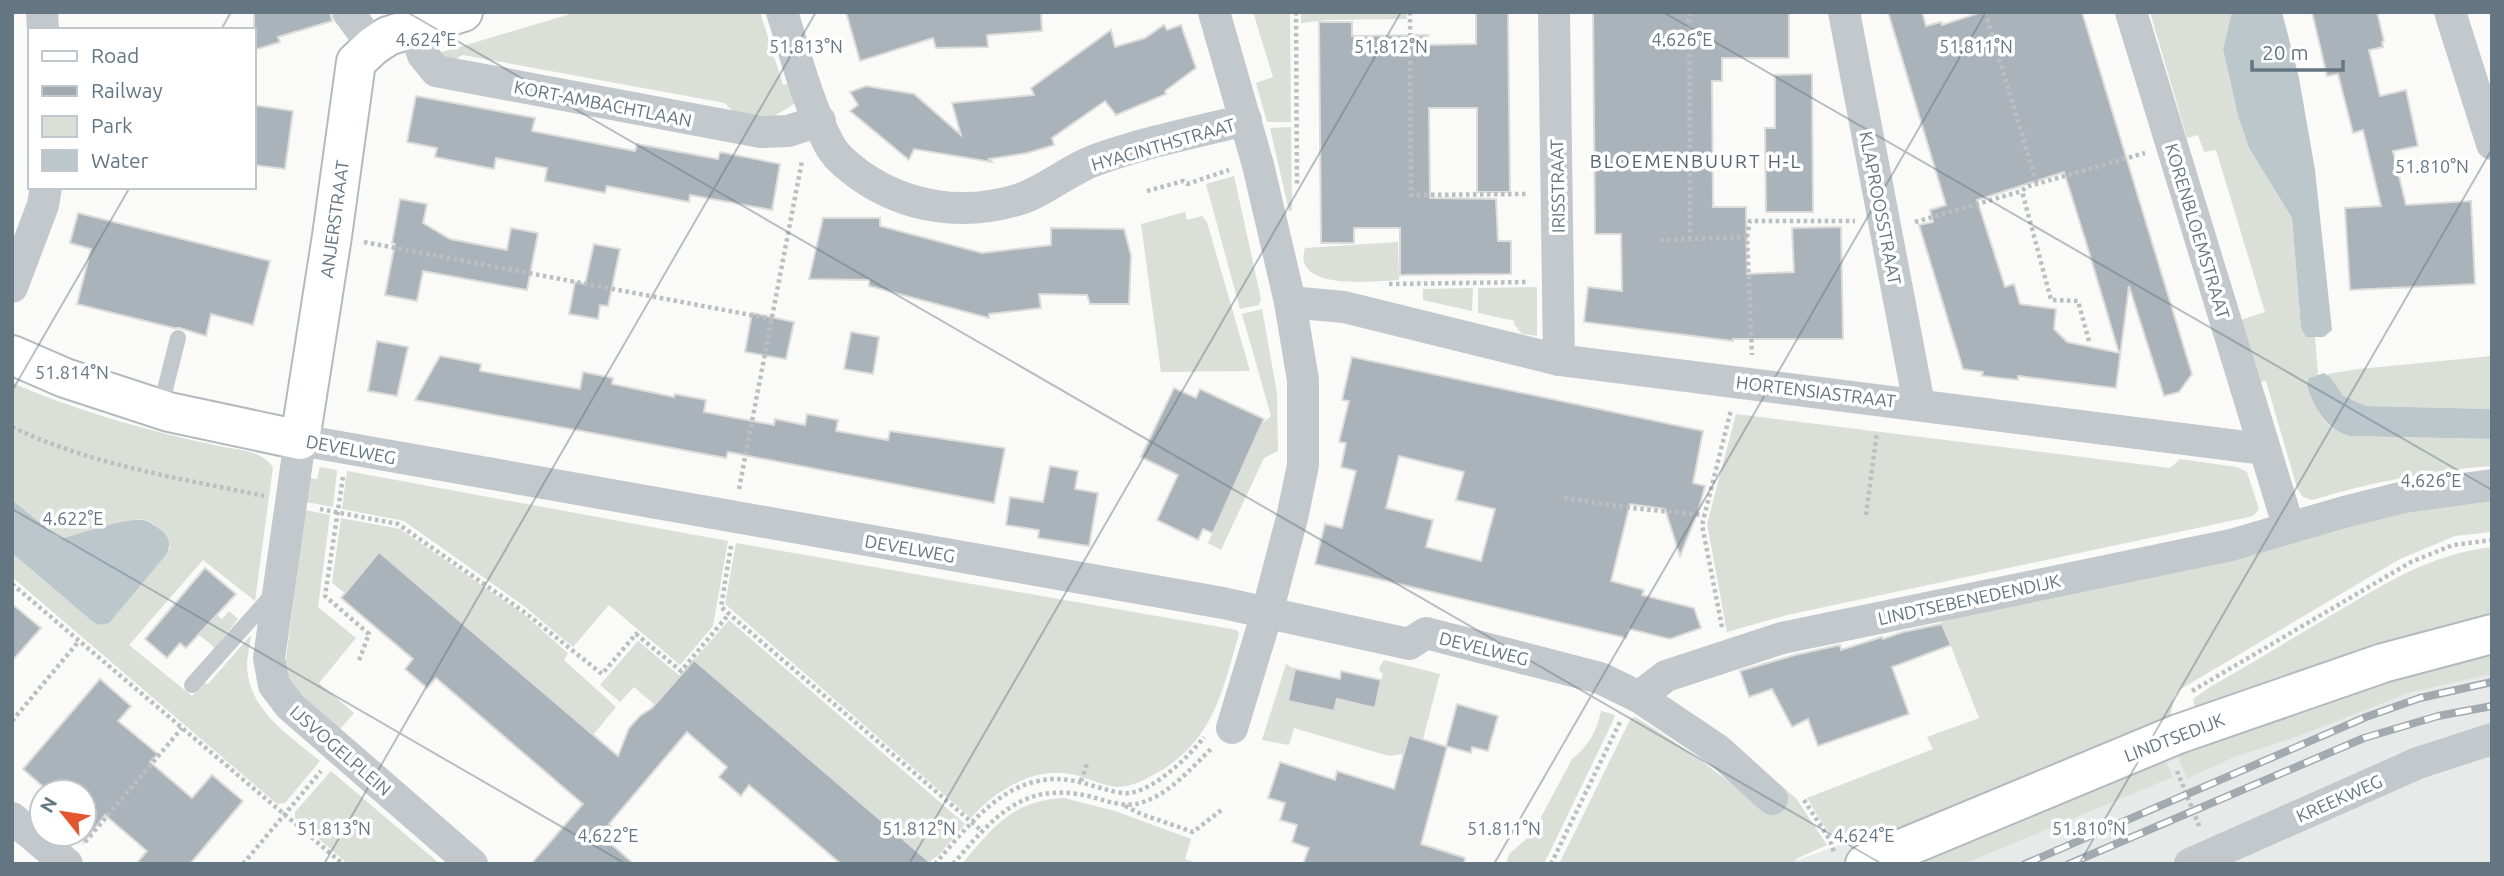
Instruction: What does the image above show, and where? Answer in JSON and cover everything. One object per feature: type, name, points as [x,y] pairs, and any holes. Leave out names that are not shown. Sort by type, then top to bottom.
[{"type":"street","points":[[348,12],[373,46],[388,36],[463,12]]},
{"type":"street","name":"HYACINTHSTRAAT","points":[[782,12],[828,143],[842,162],[894,195],[939,208],[974,209],[1019,200],[1090,162],[1145,145],[1246,120]]},
{"type":"street","name":"HYACINTHSTRAAT","points":[[1214,12],[1258,165],[1290,302],[1303,380],[1303,465],[1292,518],[1267,613],[1222,727]]},
{"type":"street","name":"IRISSTRAAT","points":[[1554,12],[1559,360]]},
{"type":"street","name":"KLAPROOSSTRAAT","points":[[1844,12],[1919,404]]},
{"type":"street","name":"KORENBLOEMSTRAAT","points":[[2131,12],[2263,449]]},
{"type":"street","points":[[2450,12],[2492,144]]},
{"type":"street","name":"KORT-AMBACHTLAAN","points":[[414,27],[423,55],[436,71],[761,132],[788,131],[820,121]]},
{"type":"street","name":"ANJERSTRAAT","points":[[300,440],[356,62],[373,46]]},
{"type":"street","points":[[12,287],[43,205],[46,189]]},
{"type":"street","name":"HORTENSIASTRAAT","points":[[1290,302],[1344,307],[1559,360],[2263,449]]},
{"type":"street","name":"DEVELWEG","points":[[12,355],[65,378],[160,409],[300,440],[1210,601],[1409,644],[1426,633],[1600,678],[1639,697],[1718,750],[1772,799]]},
{"type":"street","name":"IJSVOGELPLEIN","points":[[300,440],[269,658],[274,685],[290,706],[472,864]]},
{"type":"street","points":[[2263,449],[2288,528]]},
{"type":"street","name":"LINDTSEBENEDENDIJK","points":[[1639,697],[1666,676],[1782,638],[2231,545],[2404,497],[2492,485]]},
{"type":"street","name":"LINDTSEDIJK","points":[[1865,864],[2178,734],[2383,663],[2492,634]]},
{"type":"street","name":"KREEKWEG","points":[[2201,859],[2418,763],[2492,739]]},
{"type":"street","points":[[12,818],[32,853],[67,864]]},
{"type":"lane","points":[[160,409],[178,338]]},
{"type":"lane","points":[[192,685],[279,587]]},
{"type":"path","points":[[1296,12],[1297,186]]},
{"type":"path","points":[[1410,12],[1411,195],[1558,194]]},
{"type":"path","points":[[1689,12],[1690,239]]},
{"type":"path","points":[[1985,12],[2037,184]]},
{"type":"path","points":[[2089,341],[2078,302],[2051,300],[2021,191],[2172,145]]},
{"type":"path","points":[[1147,191],[1182,181],[1188,184],[1236,167],[1258,165]]},
{"type":"path","points":[[332,236],[772,319]]},
{"type":"path","points":[[1387,284],[1559,282]]},
{"type":"path","points":[[1866,515],[1881,400]]},
{"type":"path","points":[[12,427],[65,448],[147,473],[398,524],[523,611],[601,674],[636,634],[681,671],[729,614]]},
{"type":"path","points":[[347,449],[325,596],[369,634],[358,663]]},
{"type":"path","points":[[1564,498],[1704,515]]},
{"type":"path","points":[[2201,859],[2173,758],[2182,701],[2194,689],[2411,562],[2454,545],[2492,540]]},
{"type":"path","points":[[12,584],[343,864]]},
{"type":"path","points":[[12,721],[79,641]]},
{"type":"path","points":[[1551,864],[1619,725],[1629,707],[1639,697]]},
{"type":"path","points":[[935,864],[971,823],[1016,789],[1038,781],[1063,779],[1081,781],[1126,794],[1150,785],[1173,770],[1197,746],[1222,727]]},
{"type":"path","points":[[1125,805],[1140,803],[1184,776],[1222,727]]},
{"type":"path","points":[[67,864],[181,728]]},
{"type":"path","points":[[243,864],[339,750]]},
{"type":"path","points":[[1081,781],[1087,764]]},
{"type":"path","points":[[953,864],[982,831],[1003,813],[1027,797],[1047,792],[1067,791],[1125,805],[1141,814],[1193,832],[1224,808]]},
{"type":"shaded area","points":[[2492,614],[2492,864],[1786,864]]},
{"type":"green space","points":[[577,12],[760,12],[783,85],[791,83],[794,104],[766,121],[736,115],[725,103],[463,55],[450,62],[439,53]]},
{"type":"green space","points":[[1253,12],[1290,12],[1291,122],[1267,122],[1256,83],[1273,77]]},
{"type":"green space","points":[[1301,12],[1406,12],[1407,19],[1301,23]]},
{"type":"green space","points":[[2150,12],[2232,12],[2223,49],[2238,116],[2249,148],[2292,218],[2301,328],[2306,337],[2315,337],[2318,375],[2309,378],[2316,406],[2324,421],[2349,436],[2492,439],[2492,466],[2400,478],[2312,500],[2303,497],[2297,488],[2266,381],[2258,383],[2238,321],[2265,312],[2216,150],[2204,152],[2198,135],[2187,138]]},
{"type":"green space","points":[[1291,127],[1292,211],[1289,211],[1270,128]]},
{"type":"green space","points":[[1234,176],[1261,299],[1259,305],[1240,309],[1206,184]]},
{"type":"green space","points":[[1185,212],[1187,220],[1202,216],[1207,222],[1250,371],[1161,372],[1141,224]]},
{"type":"green space","points":[[1398,242],[1399,280],[1338,281],[1311,272],[1304,262],[1305,248]]},
{"type":"green space","points":[[1537,287],[1537,336],[1522,334],[1514,324],[1515,321],[1478,313],[1478,288]]},
{"type":"green space","points":[[1473,288],[1472,311],[1423,300],[1423,289]]},
{"type":"green space","points":[[1262,309],[1277,393],[1278,451],[1264,458],[1221,550],[1208,543],[1262,424],[1271,416],[1242,314]]},
{"type":"green space","points":[[2492,356],[2492,409],[2366,406],[2342,396],[2327,374],[2359,369]]},
{"type":"green space","points":[[12,383],[114,420],[249,452],[262,457],[273,467],[255,601],[203,560],[129,645],[192,696],[204,683],[208,684],[251,635],[247,662],[249,679],[261,707],[283,731],[320,761],[285,803],[277,804],[12,577],[12,553],[93,622],[100,625],[109,622],[170,547],[154,525],[139,519],[58,537],[12,500]]},
{"type":"green space","points":[[1736,414],[2170,468],[2180,459],[2237,467],[2247,472],[2259,509],[2249,517],[1787,615],[1727,632],[1707,524]]},
{"type":"green space","points":[[320,467],[337,470],[333,507],[306,502],[309,478],[317,479]]},
{"type":"green space","points":[[347,471],[728,541],[713,626],[680,665],[609,605],[573,647],[524,606],[404,521],[342,509]]},
{"type":"green space","points":[[2492,496],[2492,532],[2455,536],[2400,559],[2179,690],[2174,696],[2170,719],[1863,844],[1843,842],[1835,837],[1823,824],[1807,798],[1933,749],[1927,737],[1979,718],[1940,618],[2353,521]]},
{"type":"green space","points":[[305,510],[330,515],[318,607],[356,638],[319,683],[354,713],[340,729],[288,683],[285,667]]},
{"type":"green space","points":[[341,518],[400,529],[522,613],[568,653],[564,660],[616,707],[593,735],[379,553],[345,593],[332,583]]},
{"type":"green space","points":[[736,543],[1237,630],[1239,634],[1228,674],[1205,727],[1180,757],[1162,770],[1123,787],[1105,785],[1070,774],[1042,774],[1003,790],[971,818],[725,604]]},
{"type":"green space","points":[[2492,547],[2492,617],[2195,709],[2193,699],[2210,687],[2388,582],[2447,557]]},
{"type":"green space","points":[[229,611],[238,619],[215,648],[197,633],[214,613],[222,619]]},
{"type":"green space","points":[[729,620],[965,824],[939,855],[929,862],[694,660]]},
{"type":"green space","points":[[638,641],[680,676],[655,705],[634,687],[620,702],[600,685]]},
{"type":"green space","points":[[2492,654],[2492,674],[2411,692],[2299,736],[2234,757],[2187,779],[2178,756],[2405,676]]},
{"type":"green space","points":[[1384,660],[1440,674],[1423,739],[1414,736],[1407,741],[1403,754],[1389,756],[1294,728],[1289,745],[1262,740],[1286,664],[1295,669],[1288,700],[1334,711],[1337,700],[1375,708],[1383,673],[1379,668]]},
{"type":"green space","points":[[1601,711],[1615,715],[1544,864],[1506,864],[1509,854],[1532,834],[1572,759],[1591,738]]},
{"type":"green space","points":[[1635,717],[1702,761],[1765,811],[1784,788],[1796,798],[1827,845],[1796,859],[1794,864],[1559,864],[1631,718]]},
{"type":"green space","points":[[2166,761],[2173,777],[1963,864],[1918,864]]},
{"type":"green space","points":[[331,771],[440,864],[348,864],[295,818],[295,812]]},
{"type":"green space","points":[[1064,798],[1115,811],[1191,839],[1185,859],[1199,864],[962,864],[994,828],[1017,810],[1046,800]]},
{"type":"water","points":[[2232,12],[2282,12],[2299,78],[2315,170],[2332,330],[2324,337],[2306,337],[2301,328],[2292,218],[2249,148],[2238,116],[2223,49]]},
{"type":"water","points":[[2324,373],[2343,396],[2366,406],[2492,409],[2492,439],[2349,436],[2327,423],[2307,386],[2309,378]]},
{"type":"water","points":[[12,500],[58,537],[63,538],[116,523],[145,521],[167,537],[168,551],[109,623],[100,625],[93,622],[12,553]]},
{"type":"building","points":[[254,12],[330,12],[332,21],[278,37],[280,42],[256,49]]},
{"type":"building","points":[[846,12],[1041,12],[1042,31],[987,35],[988,47],[936,48],[933,38],[860,61]]},
{"type":"building","points":[[1476,12],[1508,12],[1510,192],[1477,192],[1477,108],[1429,108],[1430,198],[1496,199],[1498,241],[1511,241],[1511,274],[1400,275],[1400,228],[1354,228],[1354,243],[1321,243],[1319,22],[1352,22],[1352,36],[1428,35],[1428,45],[1476,44]]},
{"type":"building","points":[[1593,12],[1789,12],[1789,58],[1722,58],[1722,81],[1712,81],[1713,207],[1746,207],[1747,274],[1794,272],[1792,228],[1841,227],[1843,339],[1733,341],[1584,322],[1588,287],[1622,291],[1621,234],[1595,234]]},
{"type":"building","points":[[1888,12],[1922,12],[1926,26],[1941,22],[1942,25],[1982,12],[2082,12],[2192,374],[2179,392],[2164,396],[2129,286],[2116,388],[2018,376],[2018,380],[1982,376],[1983,372],[1963,369],[1919,225],[1933,222],[1930,210],[1946,205]],"holes":[[[2064,172],[2119,353],[2067,342],[2054,329],[2056,309],[2020,304],[2014,284],[2005,287],[1977,200]]]},
{"type":"building","points":[[2312,12],[2377,12],[2383,47],[2369,50],[2380,96],[2406,90],[2418,146],[2393,151],[2406,205],[2471,201],[2475,284],[2350,290],[2345,208],[2381,206],[2363,130],[2353,133],[2338,74],[2327,76]]},
{"type":"building","points":[[1164,25],[1167,30],[1181,25],[1196,68],[1165,91],[1166,94],[1116,115],[1105,101],[1052,138],[1054,145],[1027,153],[989,159],[992,162],[914,149],[909,160],[850,111],[858,105],[850,92],[866,86],[914,94],[961,135],[952,103],[1034,95],[1031,88],[1111,30],[1115,47],[1145,38]]},
{"type":"building","points":[[1812,74],[1813,212],[1766,212],[1765,128],[1775,128],[1775,75]]},
{"type":"building","points":[[416,96],[535,118],[532,131],[635,151],[637,144],[718,159],[720,152],[780,164],[772,210],[690,195],[689,202],[607,186],[605,193],[545,181],[547,168],[496,158],[494,169],[435,157],[437,148],[407,142]]},
{"type":"building","points":[[256,105],[293,111],[285,169],[256,165]]},
{"type":"building","points":[[400,199],[427,204],[423,223],[450,239],[507,250],[511,228],[538,233],[527,290],[423,271],[417,301],[385,295]]},
{"type":"building","points":[[78,213],[270,261],[253,325],[211,314],[206,336],[77,304],[91,249],[70,243]]},
{"type":"building","points":[[823,218],[880,218],[880,226],[982,253],[1051,245],[1051,228],[1124,229],[1131,255],[1129,304],[1090,304],[1087,295],[1039,294],[1041,308],[989,314],[989,318],[869,286],[869,280],[809,279]]},
{"type":"building","points":[[594,244],[620,249],[608,306],[600,305],[598,319],[569,314],[575,282],[585,284]]},
{"type":"building","points":[[752,313],[794,322],[786,359],[745,352]]},
{"type":"building","points":[[851,332],[879,337],[873,374],[844,369]]},
{"type":"building","points":[[377,341],[408,347],[397,396],[368,391]]},
{"type":"building","points":[[440,356],[481,364],[480,371],[580,389],[583,372],[613,378],[612,384],[674,397],[675,394],[706,400],[704,412],[774,425],[775,419],[805,425],[807,414],[838,420],[836,431],[888,440],[890,431],[1005,448],[994,503],[728,452],[726,458],[415,400]]},
{"type":"building","points":[[1352,357],[1703,431],[1693,483],[1705,486],[1698,512],[1680,556],[1665,509],[1630,504],[1611,581],[1644,590],[1642,595],[1694,608],[1701,628],[1670,639],[1629,629],[1626,638],[1315,564],[1325,524],[1342,528],[1356,471],[1341,467],[1346,443],[1339,442],[1349,401],[1342,400]],"holes":[[[1399,456],[1464,472],[1456,500],[1495,509],[1481,561],[1426,547],[1433,520],[1386,508]]]},
{"type":"building","points":[[1174,388],[1196,398],[1200,389],[1264,419],[1213,533],[1203,529],[1198,540],[1157,520],[1178,475],[1141,457]]},
{"type":"building","points":[[1050,466],[1078,471],[1075,489],[1098,493],[1089,546],[1038,538],[1039,530],[1006,525],[1010,497],[1043,502]]},
{"type":"building","points":[[379,552],[618,756],[629,728],[652,708],[694,660],[932,864],[841,864],[749,785],[741,796],[719,777],[727,767],[687,732],[609,824],[611,826],[603,837],[634,864],[531,864],[583,804],[436,678],[427,688],[405,669],[413,659],[341,598]]},
{"type":"building","points":[[205,568],[236,594],[186,648],[180,643],[167,658],[145,639]]},
{"type":"building","points":[[12,604],[41,628],[12,661]]},
{"type":"building","points":[[1942,624],[1951,645],[1892,667],[1909,714],[1818,746],[1808,719],[1792,727],[1772,689],[1749,697],[1740,671],[1795,655],[1840,645],[1841,650],[1882,637],[1883,639]]},
{"type":"building","points":[[1295,669],[1340,679],[1341,671],[1381,680],[1375,708],[1337,699],[1334,711],[1288,701]]},
{"type":"building","points":[[100,679],[131,706],[118,721],[158,754],[150,762],[192,798],[212,775],[243,801],[190,864],[136,864],[147,851],[105,815],[98,824],[98,778],[33,778],[23,769]]},
{"type":"building","points":[[1457,704],[1498,716],[1488,751],[1472,747],[1471,753],[1446,746]]},
{"type":"building","points":[[1409,735],[1447,747],[1421,844],[1465,858],[1464,864],[1303,864],[1309,848],[1292,842],[1297,825],[1280,820],[1285,803],[1268,798],[1280,762],[1335,780],[1337,771],[1394,789]]},
{"type":"railway","points":[[2025,864],[2366,717],[2420,698],[2492,682]]},
{"type":"railway","points":[[2069,864],[2364,738],[2438,716],[2492,706]]},
{"type":"district","name":"BLOEMENBUURT H-L","points":[[1696,161]]}]
